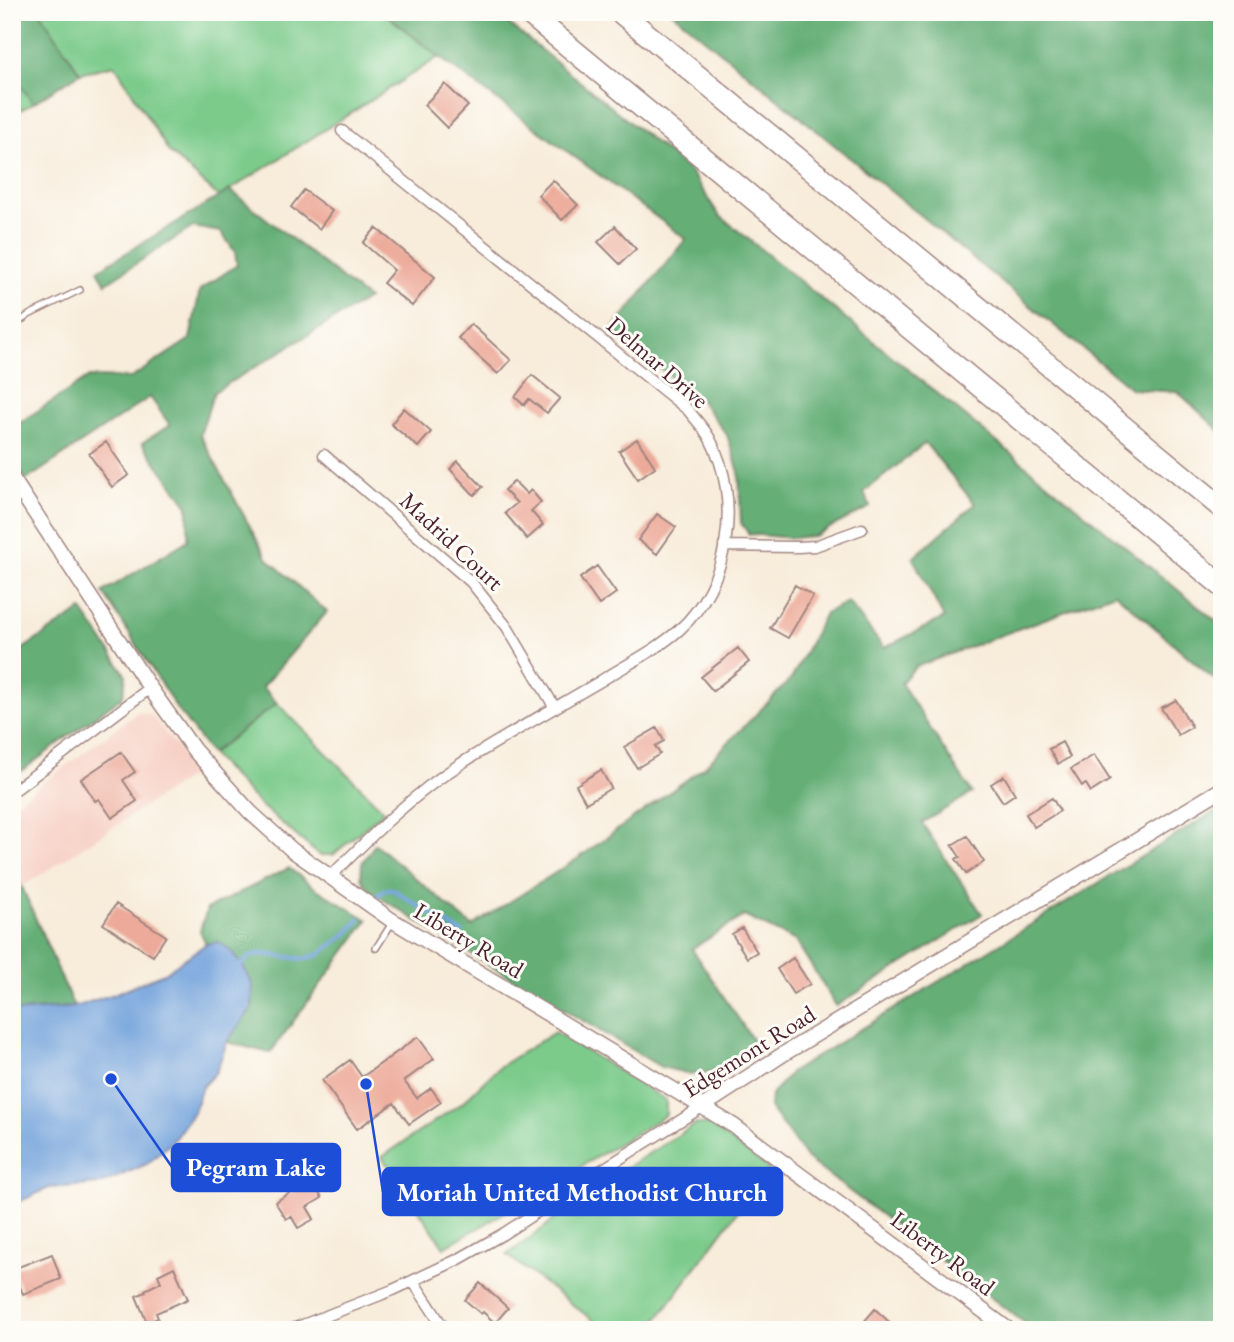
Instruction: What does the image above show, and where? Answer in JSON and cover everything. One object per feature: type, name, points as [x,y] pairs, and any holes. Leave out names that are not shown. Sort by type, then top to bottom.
[{"type":"highway","points":[[527,12],[1222,586]]},
{"type":"highway","points":[[620,12],[1222,508]]},
{"type":"street","name":"Delmar Drive","points":[[330,877],[376,831],[427,788],[460,765],[649,652],[680,629],[699,607],[713,583],[720,565],[729,516],[723,474],[710,439],[688,410],[342,131]]},
{"type":"street","name":"Madrid Court","points":[[324,455],[471,582],[507,627],[555,708]]},
{"type":"street","name":"Liberty Road","points":[[12,478],[194,750],[237,799],[292,850],[393,920],[744,1133],[997,1327]]},
{"type":"street","points":[[724,546],[815,546],[862,529]]},
{"type":"street","points":[[12,792],[150,688]]},
{"type":"street","name":"Edgemont Road","points":[[290,1330],[413,1281],[503,1234],[785,1054],[1222,789]]},
{"type":"street","points":[[413,1281],[445,1330]]},
{"type":"lane","points":[[12,327],[29,315],[80,289]]},
{"type":"lane","points":[[376,948],[393,920]]},
{"type":"shaded area","points":[[138,712],[151,715],[197,772],[22,887],[12,874],[12,806]]},
{"type":"green space","points":[[12,12],[40,12],[80,73],[33,103],[12,73]]},
{"type":"green space","points":[[40,12],[383,12],[439,57],[219,197],[169,152],[115,65],[80,73]]},
{"type":"green space","points":[[383,12],[494,12],[690,171],[719,215],[1222,626],[1222,686],[1115,593],[915,667],[901,683],[972,793],[922,823],[982,914],[836,1006],[796,941],[744,916],[692,949],[760,1051],[718,1071],[691,1074],[661,1067],[370,891],[361,878],[362,863],[375,844],[472,926],[580,857],[704,767],[792,678],[825,613],[848,602],[884,648],[944,618],[913,558],[975,504],[925,443],[864,492],[870,507],[814,536],[791,538],[749,534],[741,523],[739,472],[727,435],[701,401],[612,330],[686,239],[439,57]]},
{"type":"green space","points":[[672,12],[1222,12],[1222,433],[1178,392],[1132,389]]},
{"type":"green space","points":[[12,73],[33,103],[12,115]]},
{"type":"green space","points":[[230,190],[368,299],[214,392],[200,435],[267,558],[327,612],[262,687],[277,703],[211,754],[177,709],[103,592],[188,540],[188,506],[142,443],[170,425],[150,397],[26,480],[12,457],[12,428],[89,377],[131,378],[190,339],[200,290],[237,265],[235,252],[221,232],[193,227],[106,283],[98,270]]},
{"type":"green space","points":[[82,610],[126,675],[123,696],[12,778],[12,656]]},
{"type":"green space","points":[[277,703],[384,811],[333,855],[319,855],[258,803],[211,754]]},
{"type":"green space","points":[[1222,807],[1222,1330],[1034,1330],[807,1159],[770,1108],[771,1095],[790,1073]]},
{"type":"green space","points":[[289,868],[315,888],[368,920],[270,1053],[227,1042],[252,1008],[219,942],[206,944],[200,931],[207,909]]},
{"type":"green space","points":[[12,874],[22,887],[74,1007],[12,1012]]},
{"type":"green space","points":[[555,1032],[666,1100],[666,1115],[444,1247],[382,1157],[463,1102],[499,1067]]},
{"type":"green space","points":[[696,1124],[710,1125],[769,1169],[649,1330],[606,1330],[507,1255],[589,1191]]},
{"type":"water","points":[[219,942],[242,964],[253,985],[252,1008],[227,1042],[216,1072],[202,1087],[194,1111],[172,1142],[147,1164],[101,1184],[49,1188],[12,1205],[12,1012],[74,1007],[114,994],[164,973],[206,944]]},
{"type":"building","points":[[445,84],[468,106],[447,128],[424,105]]},
{"type":"building","points":[[553,180],[578,205],[562,220],[538,195]]},
{"type":"building","points":[[304,190],[332,211],[319,229],[291,207]]},
{"type":"building","points":[[615,226],[636,249],[620,264],[598,242]]},
{"type":"building","points":[[376,228],[435,277],[412,306],[383,283],[394,270],[363,243]]},
{"type":"building","points":[[471,324],[511,360],[498,374],[458,338]]},
{"type":"building","points":[[532,375],[560,398],[547,413],[529,399],[524,405],[515,397]]},
{"type":"building","points":[[404,408],[431,432],[418,447],[391,424]]},
{"type":"building","points":[[637,439],[655,467],[638,479],[619,451]]},
{"type":"building","points":[[106,442],[129,475],[112,487],[89,454]]},
{"type":"building","points":[[458,461],[483,487],[474,495],[450,469]]},
{"type":"building","points":[[514,481],[527,494],[531,490],[541,502],[531,511],[543,525],[527,539],[505,513],[517,503],[504,490]]},
{"type":"building","points":[[657,514],[676,527],[657,554],[638,540]]},
{"type":"building","points":[[597,566],[616,593],[599,605],[580,578]]},
{"type":"building","points":[[795,585],[813,596],[788,638],[770,628]]},
{"type":"building","points":[[738,648],[749,662],[713,691],[701,677]]},
{"type":"building","points":[[1176,700],[1192,727],[1178,735],[1161,708]]},
{"type":"building","points":[[657,728],[664,741],[655,746],[660,754],[637,768],[624,747]]},
{"type":"building","points":[[1062,742],[1070,757],[1058,764],[1049,749]]},
{"type":"building","points":[[121,752],[135,772],[123,780],[137,801],[112,818],[99,799],[95,801],[81,779]]},
{"type":"building","points":[[1094,755],[1110,780],[1091,792],[1086,784],[1082,786],[1071,769]]},
{"type":"building","points":[[601,770],[611,788],[586,803],[576,785]]},
{"type":"building","points":[[1004,776],[1015,794],[1003,802],[991,784]]},
{"type":"building","points":[[1052,798],[1060,811],[1034,827],[1026,814]]},
{"type":"building","points":[[967,836],[984,862],[966,874],[956,859],[960,857],[952,845]]},
{"type":"building","points":[[116,904],[166,936],[153,956],[103,924]]},
{"type":"building","points":[[742,928],[757,952],[747,958],[732,934]]},
{"type":"building","points":[[793,958],[810,984],[793,994],[777,969]]},
{"type":"building","points":[[418,1037],[434,1059],[404,1081],[417,1098],[431,1088],[441,1102],[409,1124],[394,1103],[357,1129],[322,1080],[350,1060],[362,1077]]},
{"type":"building","points":[[311,1180],[322,1198],[307,1207],[314,1219],[298,1228],[291,1216],[286,1219],[275,1202]]},
{"type":"building","points":[[52,1254],[61,1279],[23,1294],[13,1269]]},
{"type":"building","points":[[174,1267],[188,1299],[156,1313],[158,1318],[147,1323],[136,1296],[161,1282],[158,1275]]},
{"type":"building","points":[[480,1283],[508,1308],[495,1323],[465,1300]]},
{"type":"building","points":[[875,1309],[898,1330],[857,1330]]},
{"type":"waterway","points":[[377,896],[384,890],[392,889],[462,933]]},
{"type":"waterway","points":[[238,966],[249,957],[261,954],[305,959],[318,955],[347,934],[360,919]]},
{"type":"place","name":"Pegram Lake","points":[[111,1079]]},
{"type":"place","name":"Moriah United Methodist Church","points":[[366,1084]]}]
